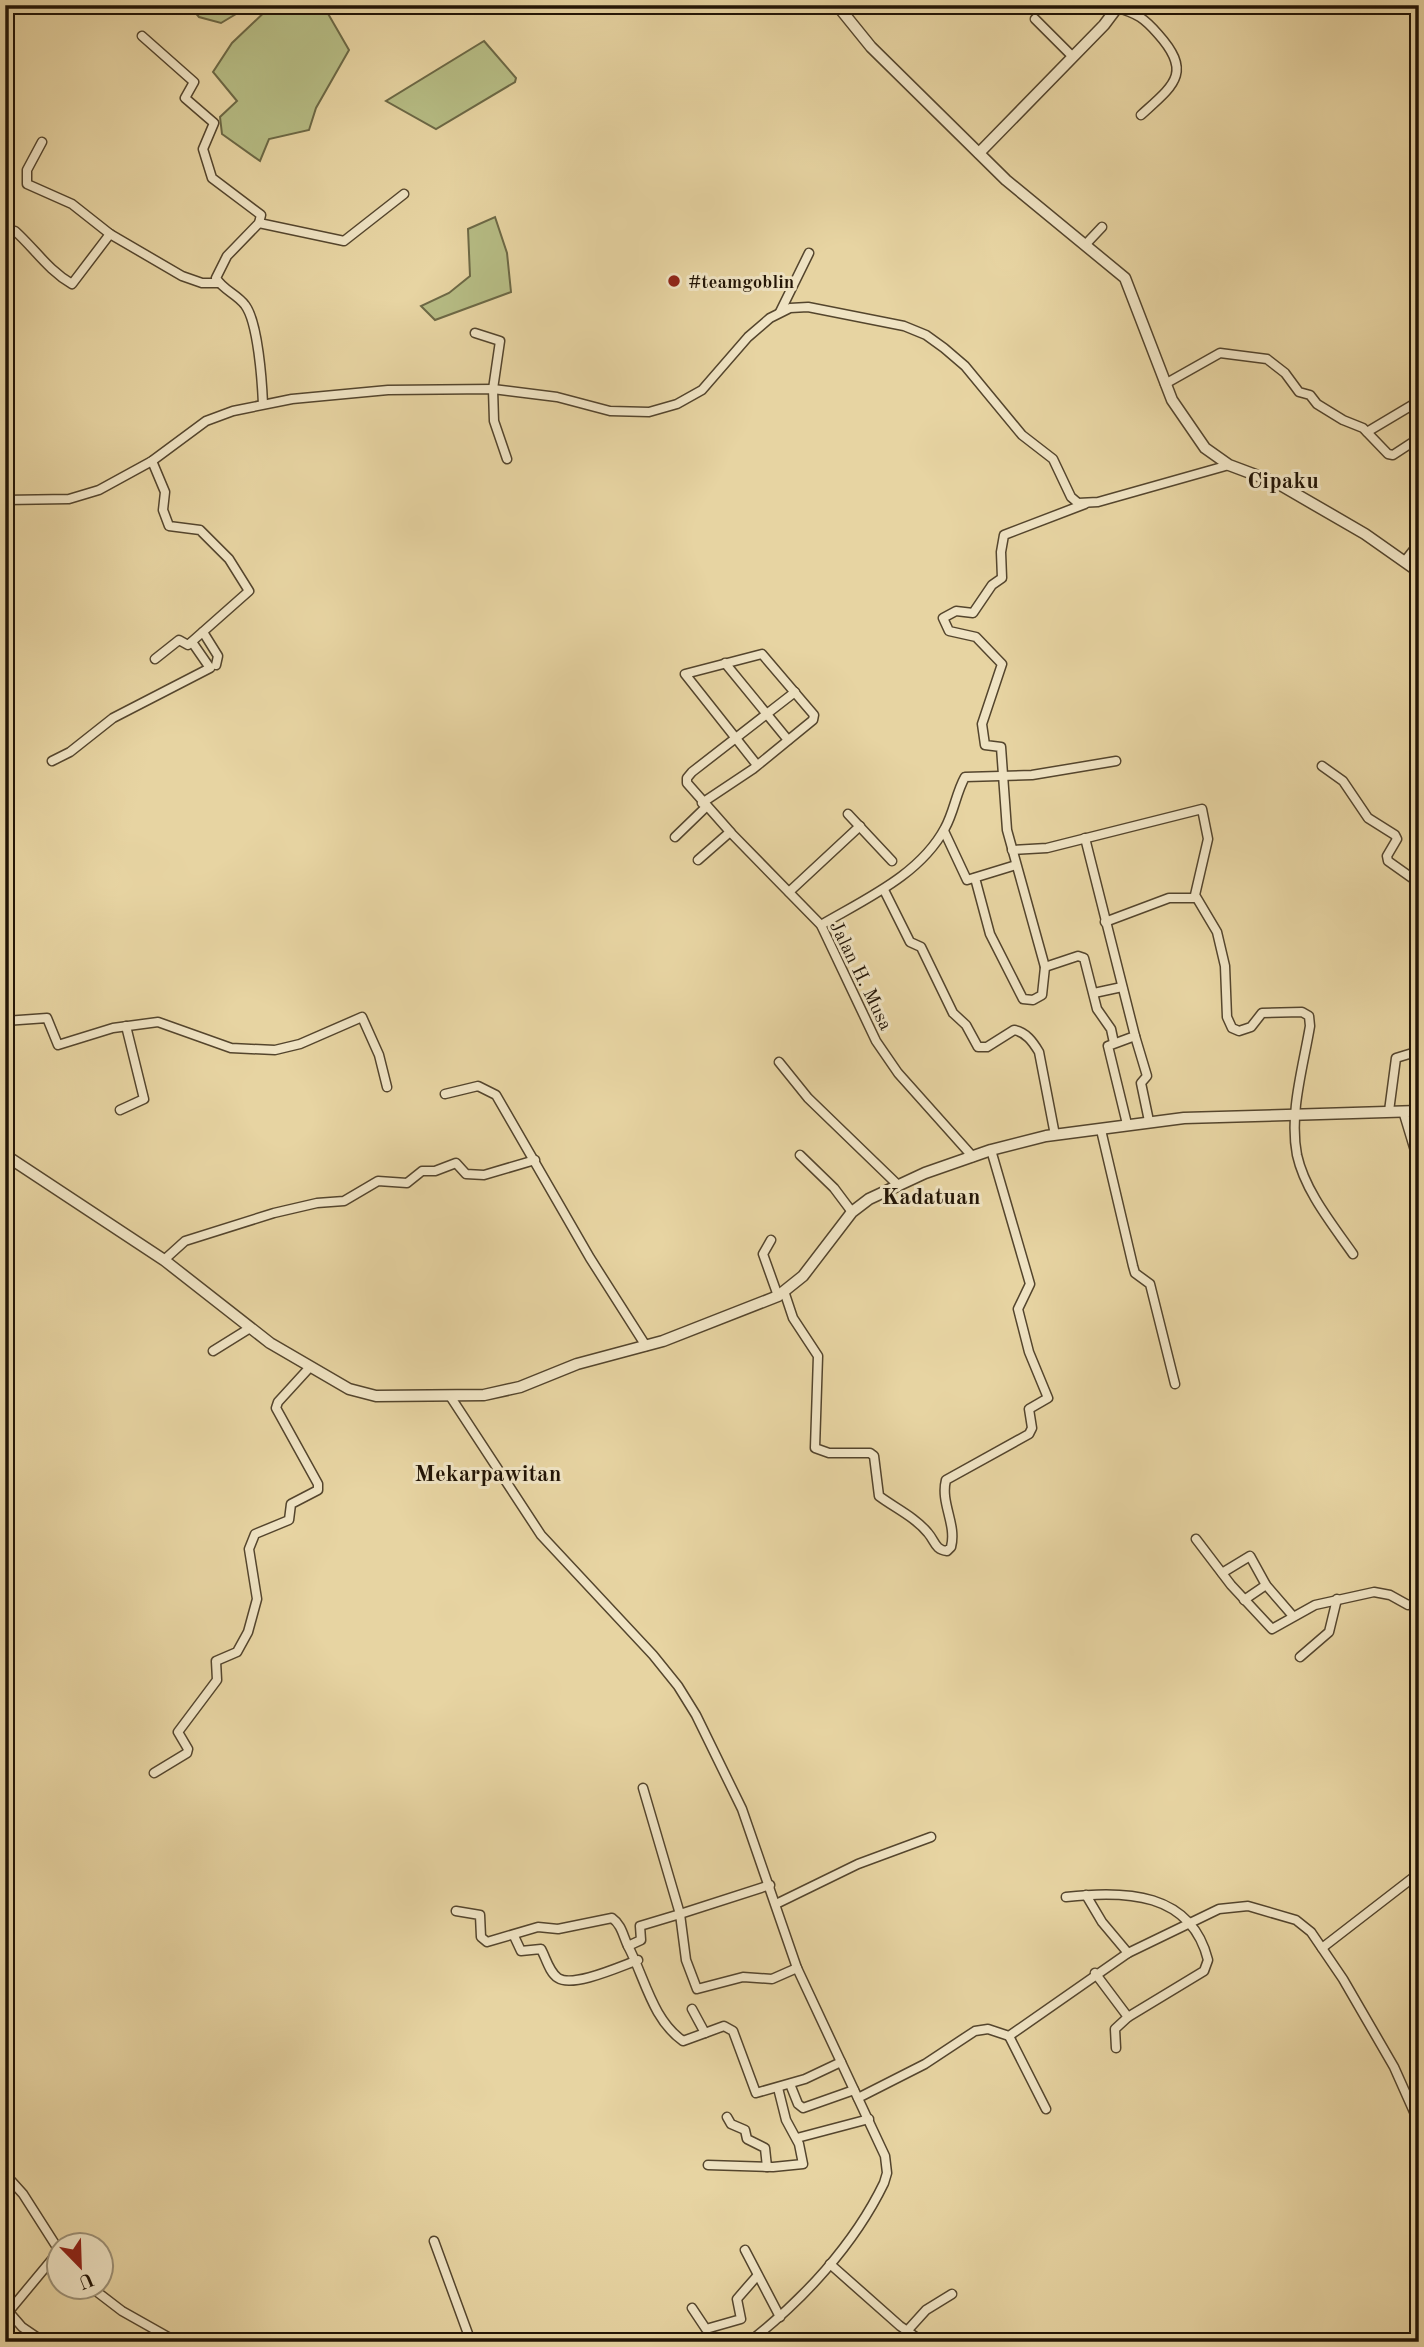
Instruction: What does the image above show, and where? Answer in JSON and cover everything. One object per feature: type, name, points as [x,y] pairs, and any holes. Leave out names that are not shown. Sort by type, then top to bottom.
[{"type":"street","points":[[837,5],[877,53],[1035,207],[1112,266],[1130,287],[1165,384],[1194,435],[1217,459],[1277,483],[1419,572]]},
{"type":"street","points":[[979,153],[1118,7],[1140,15],[1177,57],[1172,84],[1141,115]]},
{"type":"street","points":[[1035,19],[1073,57]]},
{"type":"street","points":[[142,36],[194,82],[185,98],[214,125],[203,145],[206,167],[220,186],[257,209],[261,215],[260,223],[220,266],[216,278],[246,306],[249,313],[259,350],[263,404]]},
{"type":"street","points":[[42,142],[27,170],[27,184],[72,204],[110,234],[182,275],[202,283],[219,283]]},
{"type":"street","points":[[260,223],[344,241],[404,194]]},
{"type":"street","points":[[1085,246],[1102,227]]},
{"type":"street","points":[[5,236],[15,231],[40,253],[45,264],[72,285],[110,234]]},
{"type":"street","points":[[5,500],[69,499],[99,489],[152,461],[206,421],[263,404],[388,390],[493,389],[556,397],[610,411],[649,411],[677,404],[702,390],[748,337],[780,312],[809,253]]},
{"type":"street","points":[[780,312],[808,307],[840,312],[904,326],[926,335],[965,366],[1022,435],[1053,459],[1071,497],[1085,504]]},
{"type":"street","points":[[475,333],[499,341],[493,389],[494,421],[507,459]]},
{"type":"street","points":[[1165,384],[1220,353],[1256,356],[1273,362],[1299,392],[1310,395],[1317,404],[1367,432],[1391,455],[1419,438]]},
{"type":"street","points":[[1367,432],[1419,401]]},
{"type":"street","points":[[152,461],[166,495],[163,512],[169,526],[200,530],[229,559],[248,589],[248,594],[192,642],[186,646],[179,640],[155,659]]},
{"type":"street","points":[[975,878],[990,934],[1023,999],[1032,1000],[1042,995],[1045,967],[1012,850],[1000,749],[985,745],[982,726],[1002,664],[976,637],[957,635],[944,622],[956,611],[973,613],[992,585],[1002,578],[1001,552],[1004,535],[1085,504],[1229,465]]},
{"type":"street","points":[[1405,561],[1419,543]]},
{"type":"street","points":[[203,632],[218,656],[216,665]]},
{"type":"street","points":[[52,761],[70,752],[110,720],[210,668],[192,642]]},
{"type":"street","points":[[675,837],[704,805],[757,765],[814,718],[762,654],[685,674],[757,765]]},
{"type":"street","points":[[725,663],[788,740]]},
{"type":"street","points":[[735,738],[795,692]]},
{"type":"street","name":"Jalan H. Musa","points":[[735,738],[692,772],[687,783],[704,805],[821,925],[876,1041],[898,1073],[973,1157]]},
{"type":"street","points":[[821,925],[884,890],[917,862],[944,831],[965,777],[1004,777],[1116,761]]},
{"type":"street","points":[[1322,766],[1343,781],[1368,818],[1395,835],[1397,839],[1387,856],[1388,861],[1419,883]]},
{"type":"street","points":[[1012,850],[1047,848],[1200,808],[1203,811],[1208,839],[1195,898],[1218,936],[1225,971],[1227,1017],[1232,1028],[1239,1031],[1251,1027],[1262,1013],[1302,1012],[1309,1016],[1310,1026],[1295,1114],[1300,1165],[1322,1210],[1353,1254]]},
{"type":"street","points":[[848,814],[892,861]]},
{"type":"street","points":[[789,892],[860,825]]},
{"type":"street","points":[[944,831],[965,879],[1016,865]]},
{"type":"street","points":[[698,860],[730,832]]},
{"type":"street","points":[[1084,838],[1147,1076],[1140,1083],[1150,1121]]},
{"type":"street","points":[[884,890],[910,942],[921,947],[953,1013],[966,1025],[978,1047],[987,1047],[1014,1030],[1026,1035],[1034,1043],[1039,1052],[1055,1135]]},
{"type":"street","points":[[1105,922],[1169,898],[1195,898]]},
{"type":"street","points":[[1045,967],[1082,956],[1087,961],[1097,1009],[1111,1029],[1114,1044]]},
{"type":"street","points":[[1094,993],[1122,987]]},
{"type":"street","points":[[5,1021],[47,1018],[58,1045],[126,1026],[158,1022],[231,1048],[275,1050],[300,1044],[362,1017],[379,1055],[387,1087]]},
{"type":"street","points":[[120,1110],[144,1099],[126,1026]]},
{"type":"street","points":[[1127,1124],[1108,1049],[1135,1036]]},
{"type":"street","points":[[1389,1111],[1395,1060],[1419,1051]]},
{"type":"street","points":[[779,1062],[808,1098],[899,1186]]},
{"type":"street","points":[[445,1094],[478,1086],[491,1090],[535,1160],[590,1258],[646,1346]]},
{"type":"street","points":[[1403,1111],[1419,1164]]},
{"type":"street","points":[[5,1155],[164,1260],[250,1328],[310,1367],[366,1395],[450,1396],[505,1392],[577,1364],[646,1346],[781,1293],[803,1276],[852,1212],[869,1199],[991,1150],[1055,1135],[1150,1121],[1419,1111]]},
{"type":"street","points":[[1101,1129],[1135,1273],[1150,1284],[1175,1384]]},
{"type":"street","points":[[771,1240],[763,1254],[793,1318],[818,1356],[815,1448],[829,1453],[870,1453],[874,1456],[879,1496],[921,1525],[937,1547],[947,1551],[951,1547],[953,1532],[943,1493],[946,1480],[1029,1434],[1029,1409],[1048,1398],[1027,1349],[1018,1306],[1030,1283],[991,1150]]},
{"type":"street","points":[[800,1154],[834,1188],[852,1212]]},
{"type":"street","points":[[164,1260],[185,1241],[317,1202],[344,1201],[378,1181],[407,1183],[422,1171],[435,1171],[456,1163],[466,1174],[484,1175],[535,1160]]},
{"type":"street","points":[[213,1351],[250,1328]]},
{"type":"street","points":[[154,1773],[187,1753],[188,1749],[178,1732],[217,1680],[216,1661],[238,1650],[248,1632],[257,1599],[249,1549],[255,1534],[289,1520],[291,1504],[318,1490],[318,1484],[276,1408],[278,1402],[310,1367]]},
{"type":"street","points":[[450,1396],[541,1535],[678,1686],[715,1749],[742,1809],[797,1968],[885,2156],[887,2173],[869,2212],[830,2264],[780,2317],[748,2342]]},
{"type":"street","points":[[1196,1539],[1244,1600],[1272,1629],[1292,1615],[1337,1599],[1382,1592],[1408,1605],[1419,1602]]},
{"type":"street","points":[[1222,1573],[1250,1556],[1266,1585],[1292,1615]]},
{"type":"street","points":[[1244,1600],[1266,1585]]},
{"type":"street","points":[[1300,1657],[1329,1632],[1337,1599]]},
{"type":"street","points":[[643,1788],[680,1914],[686,1960],[696,1989],[743,1977],[772,1979],[797,1968]]},
{"type":"street","points":[[776,1904],[858,1864],[931,1837]]},
{"type":"street","points":[[1322,1948],[1419,1873]]},
{"type":"street","points":[[628,1946],[640,1940],[639,1926],[770,1885]]},
{"type":"street","points":[[1066,1897],[1121,1894],[1161,1903],[1192,1923],[1206,1953],[1208,1966],[1128,2017],[1115,2029],[1116,2048]]},
{"type":"street","points":[[1086,1895],[1102,1922],[1128,1952]]},
{"type":"street","points":[[1009,2036],[1128,1952],[1219,1909],[1248,1906],[1296,1920],[1311,1932],[1394,2067],[1419,2123]]},
{"type":"street","points":[[456,1912],[480,1915],[484,1941],[514,1936],[535,1928],[558,1929],[609,1917],[619,1924],[638,1961],[654,2006],[679,2038],[685,2041],[724,2026],[730,2027],[754,2092],[790,2084],[841,2063]]},
{"type":"street","points":[[514,1936],[520,1950],[541,1949],[554,1975],[563,1980],[579,1980],[638,1961]]},
{"type":"street","points":[[1095,1973],[1128,2017]]},
{"type":"street","points":[[692,2010],[705,2033]]},
{"type":"street","points":[[790,2084],[798,2104],[803,2108],[856,2094],[925,2064],[975,2031],[988,2029],[1009,2036],[1046,2109]]},
{"type":"street","points":[[708,2165],[767,2167],[803,2164],[797,2138],[786,2120],[778,2088]]},
{"type":"street","points":[[727,2117],[731,2124],[744,2130],[747,2139],[765,2148],[767,2167]]},
{"type":"street","points":[[797,2138],[869,2119]]},
{"type":"street","points":[[5,2174],[23,2194],[47,2232]]},
{"type":"street","points":[[434,2241],[471,2342]]},
{"type":"street","points":[[745,2250],[780,2317]]},
{"type":"street","points":[[830,2264],[923,2342]]},
{"type":"street","points":[[44,2342],[7,2314],[46,2267]]},
{"type":"street","points":[[692,2308],[705,2329],[741,2319],[737,2299],[757,2276]]},
{"type":"street","points":[[907,2331],[926,2310],[952,2294]]},
{"type":"street","points":[[111,2302],[177,2342]]},
{"type":"green space","points":[[189,5],[251,5],[221,23],[199,17]]},
{"type":"green space","points":[[272,5],[323,5],[349,50],[316,108],[309,130],[269,139],[260,161],[222,134],[220,117],[237,101],[213,72],[232,43]]},
{"type":"green space","points":[[484,41],[516,78],[515,82],[436,129],[386,101]]},
{"type":"green space","points":[[495,217],[507,253],[511,292],[435,320],[421,306],[449,293],[470,276],[468,229]]},
{"type":"place","name":"#teamgoblin","points":[[674,281]]},
{"type":"district","name":"Cipaku","points":[[1283,480]]},
{"type":"district","name":"Kadatuan","points":[[931,1196]]},
{"type":"district","name":"Mekarpawitan","points":[[488,1473]]}]
